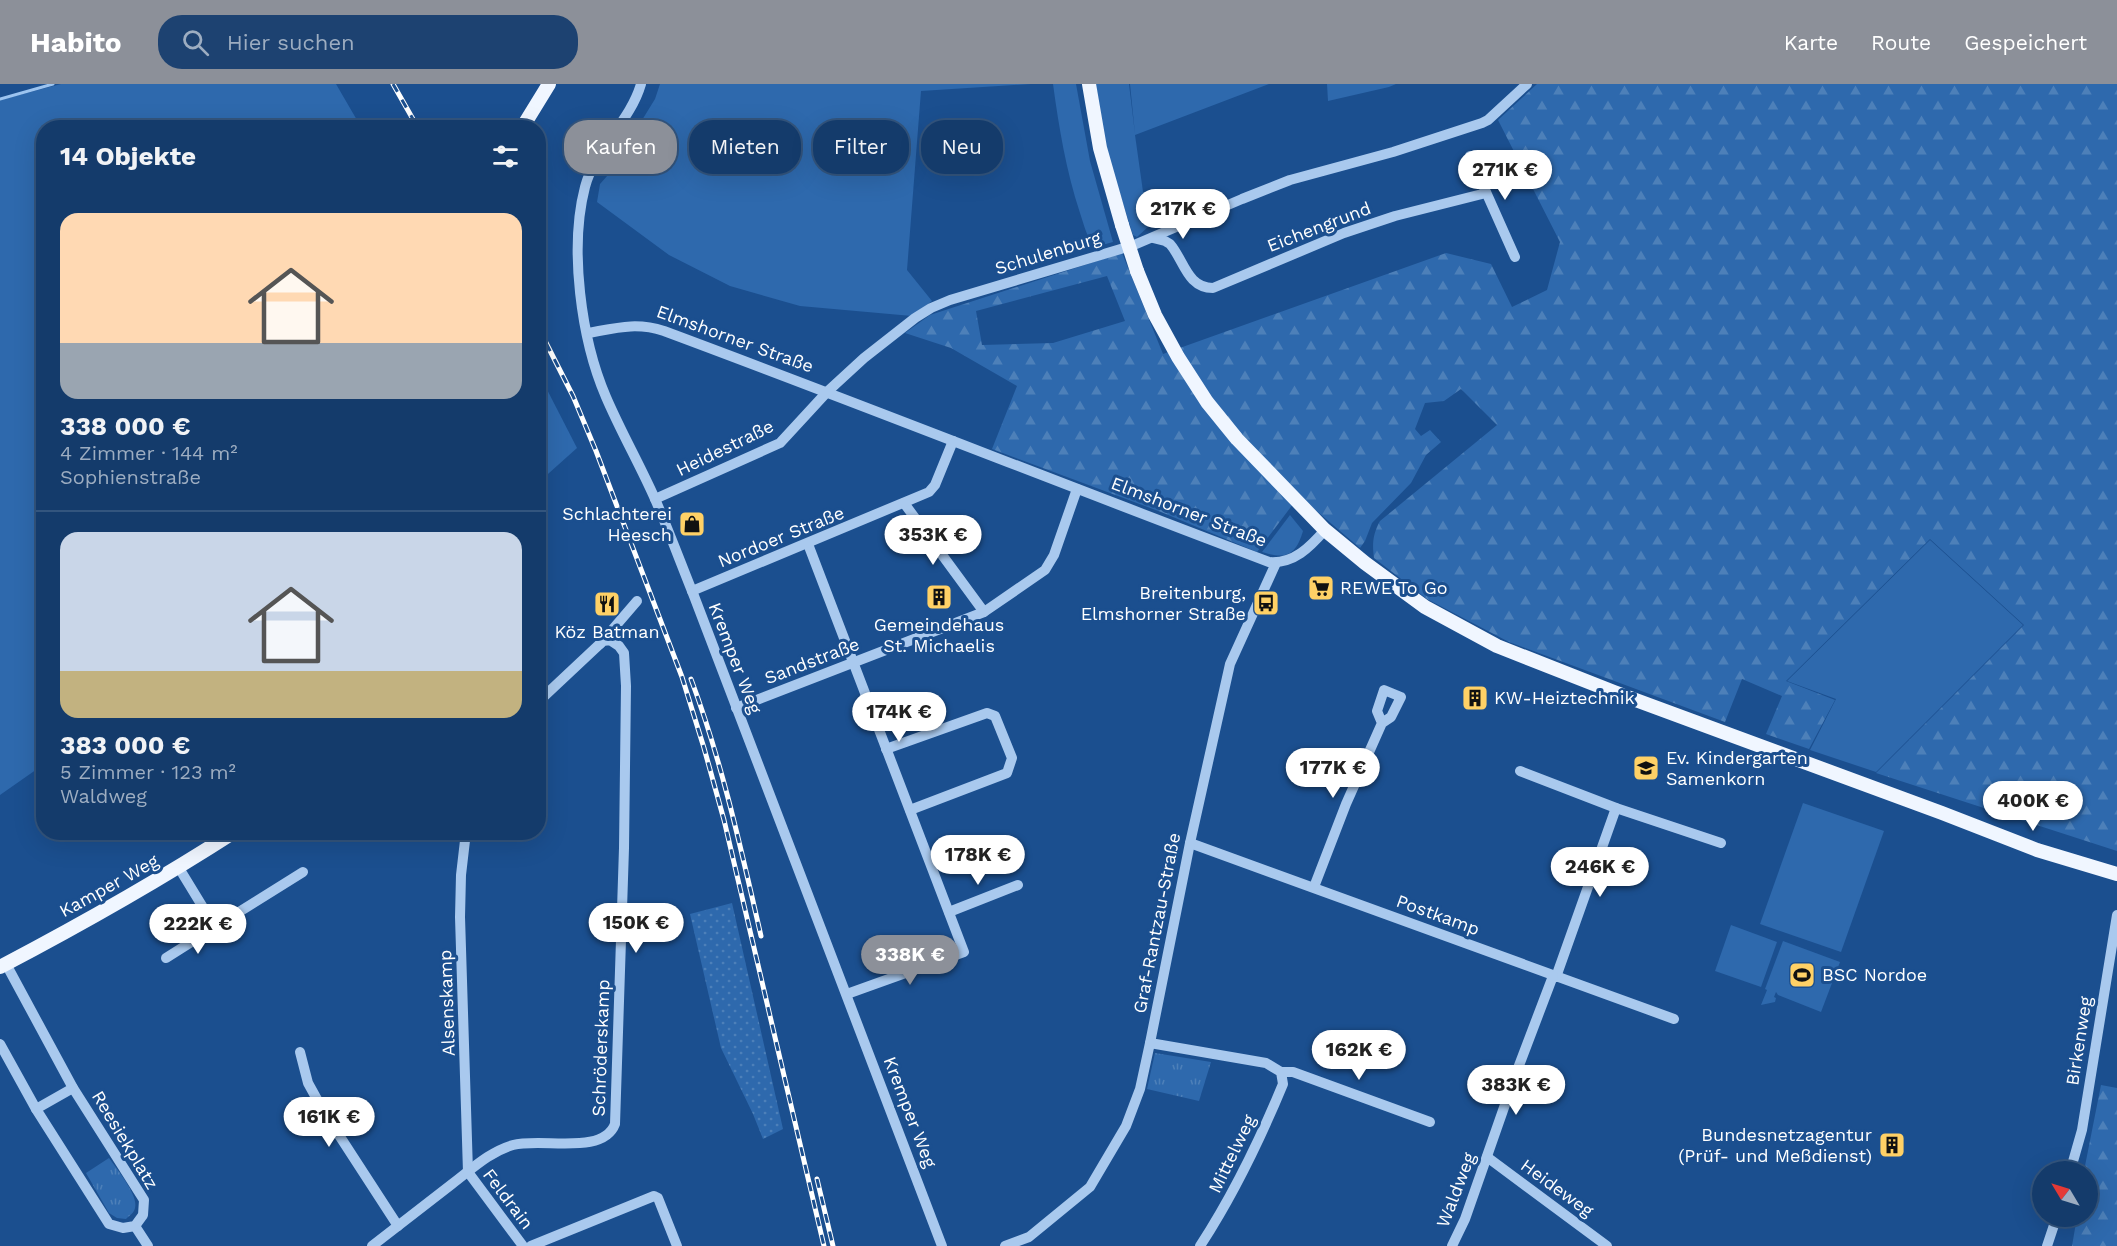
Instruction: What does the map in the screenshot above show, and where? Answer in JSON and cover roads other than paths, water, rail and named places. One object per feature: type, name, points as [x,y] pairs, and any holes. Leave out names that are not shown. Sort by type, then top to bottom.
[{"type":"main road","points":[[527,120],[549,84]]},
{"type":"main road","points":[[1089,84],[1100,147],[1122,225],[1155,315],[1178,357],[1207,402],[1237,439],[1325,530],[1406,595],[1497,646],[1658,709],[2037,850],[2117,874]]},
{"type":"main road","name":"Kamper Weg","points":[[3,965],[179,868],[222,840]]},
{"type":"street","name":"Kremper Weg","points":[[641,84],[634,102],[596,159],[585,185],[580,214],[578,263],[588,333],[606,397],[655,499],[692,591],[942,1246]]},
{"type":"street","name":"Schulenburg","points":[[827,392],[897,332],[940,304],[1152,238],[1269,187],[1404,149],[1482,123],[1527,84]]},
{"type":"street","points":[[1470,156],[1515,256]]},
{"type":"street","name":"Eichengrund","points":[[1152,238],[1170,244],[1195,283],[1202,287],[1213,288],[1344,233],[1395,216],[1486,193]]},
{"type":"street","name":"Elmshorner Straße","points":[[588,333],[634,325],[654,327],[1258,558],[1276,562],[1298,556],[1325,530]]},
{"type":"street","name":"Heidestraße","points":[[655,499],[780,443],[827,392]]},
{"type":"street","name":"Nordoer Straße","points":[[692,591],[808,544],[932,489],[953,441]]},
{"type":"street","name":"Sandstraße","points":[[736,708],[984,612],[1045,570],[1054,555],[1077,489]]},
{"type":"street","points":[[904,503],[984,612]]},
{"type":"street","points":[[808,544],[963,952],[847,994]]},
{"type":"street","name":"Graf-Rantzau-Straße","points":[[1005,1246],[1029,1237],[1090,1187],[1126,1126],[1140,1089],[1190,843],[1230,664],[1276,562]]},
{"type":"street","points":[[546,695],[603,642],[637,601]]},
{"type":"street","name":"Schröderskamp","points":[[372,1246],[487,1156],[511,1145],[525,1142],[596,1142],[610,1133],[615,1124],[624,859],[626,686],[624,653],[619,646],[603,642]]},
{"type":"street","points":[[886,749],[987,712],[995,716],[1008,747],[1012,758],[1007,773],[910,810]]},
{"type":"street","points":[[1314,887],[1346,804],[1382,723]]},
{"type":"street","points":[[1520,771],[1616,808],[1721,843]]},
{"type":"street","name":"Waldweg","points":[[1452,1246],[1465,1219],[1515,1076],[1555,976],[1616,808]]},
{"type":"street","name":"Alsenskamp","points":[[465,840],[460,917],[468,1172]]},
{"type":"street","name":"Postkamp","points":[[1190,843],[1674,1018]]},
{"type":"street","points":[[179,868],[215,927]]},
{"type":"street","points":[[166,958],[303,873]]},
{"type":"street","points":[[949,912],[1018,885]]},
{"type":"street","name":"Birkenweg","points":[[2073,1161],[2082,1130],[2117,915]]},
{"type":"street","name":"Reesiekplatz","points":[[3,965],[73,1088],[144,1200],[142,1215],[135,1226]]},
{"type":"street","points":[[1150,1043],[1266,1063],[1281,1072],[1293,1072],[1430,1122]]},
{"type":"street","points":[[0,1044],[36,1109],[109,1224],[123,1228],[135,1226],[148,1246]]},
{"type":"street","points":[[300,1052],[308,1083],[324,1112],[398,1226]]},
{"type":"street","name":"Mittelweg","points":[[1200,1246],[1218,1220],[1252,1157],[1283,1084],[1281,1072]]},
{"type":"street","name":"Reesiekplatz","points":[[36,1109],[73,1088]]},
{"type":"street","name":"Heideweg","points":[[1486,1157],[1607,1246]]},
{"type":"street","name":"Feldrain","points":[[468,1172],[523,1246]]},
{"type":"street","points":[[531,1246],[654,1196],[658,1198],[677,1246]]},
{"type":"street","points":[[2047,1246],[2053,1227]]},
{"type":"waterway","points":[[0,99],[53,84]]},
{"type":"railway","points":[[393,84],[413,120]]},
{"type":"railway","points":[[546,343],[573,396],[596,451],[682,677],[704,748],[724,820],[824,1246]]},
{"type":"railway","points":[[691,679],[721,774],[761,936]]},
{"type":"railway","points":[[817,1179],[833,1246]]},
{"type":"place","name":"Schlachterei Heesch","points":[[692,524]]},
{"type":"place","name":"REWE To Go","points":[[1321,588]]},
{"type":"place","name":"Gemeindehaus St. Michaelis","points":[[939,597]]},
{"type":"place","name":"Breitenburg, Elmshorner Straße","points":[[1266,603]]},
{"type":"place","name":"Köz Batman","points":[[607,604]]},
{"type":"place","name":"KW-Heiztechnik","points":[[1475,698]]},
{"type":"place","name":"Ev. Kindergarten Samenkorn","points":[[1646,768]]},
{"type":"place","name":"BSC Nordoe","points":[[1802,975]]},
{"type":"place","name":"Bundesnetzagentur (Prüf- und Meßdienst)","points":[[1892,1145]]}]
